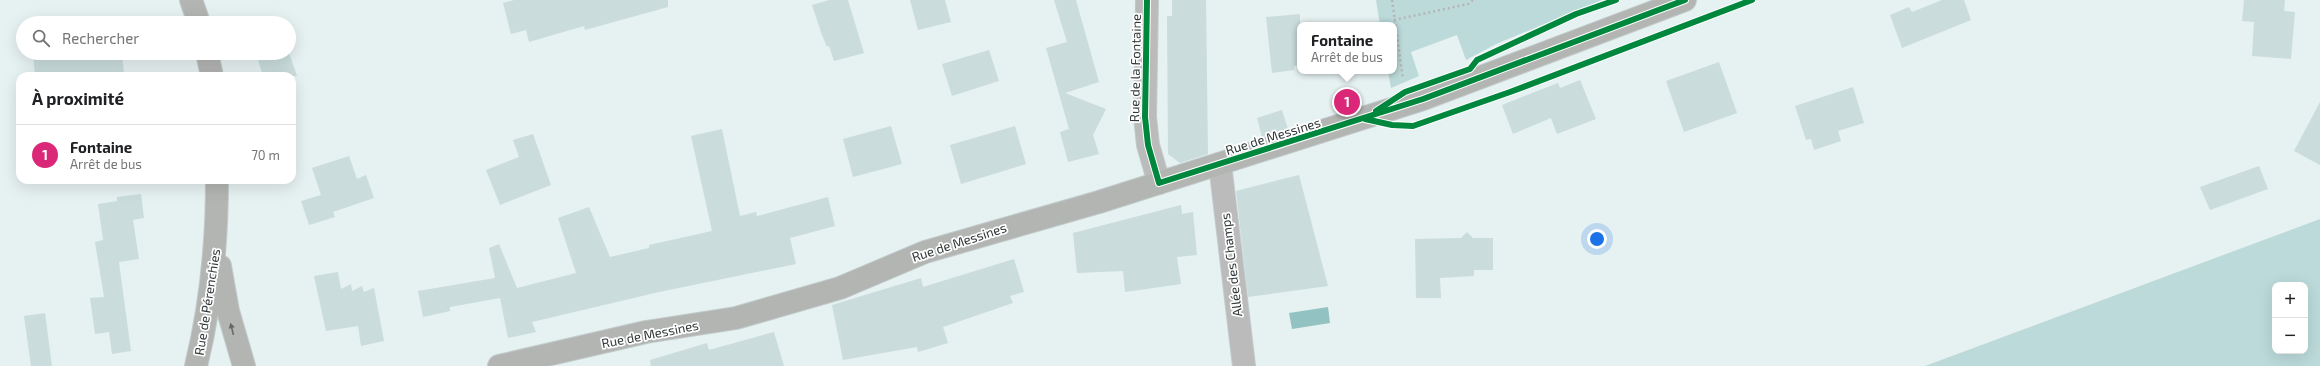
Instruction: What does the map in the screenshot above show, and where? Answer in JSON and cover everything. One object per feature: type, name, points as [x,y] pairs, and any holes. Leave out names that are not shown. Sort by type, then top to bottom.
[{"type":"main road","points":[[191,0],[197,16]]},
{"type":"main road","name":"Rue de Messines","points":[[499,366],[646,332],[736,318],[854,284],[896,263],[925,252],[1159,184],[1458,87],[1685,0]]},
{"type":"main road","points":[[209,60],[211,72]]},
{"type":"main road","name":"Rue de Pérenchies","points":[[196,366],[210,290],[216,238],[217,184]]},
{"type":"main road","name":"Rue de Pérenchies","points":[[216,238],[228,311],[244,366]]},
{"type":"street","name":"Rue de la Fontaine","points":[[1147,0],[1146,130],[1159,184]]},
{"type":"street","name":"Allée des Champs","points":[[1220,164],[1244,366]]},
{"type":"path","points":[[1392,0],[1394,20],[1468,4],[1473,0]]},
{"type":"path","points":[[1397,39],[1404,84]]},
{"type":"shaded area","points":[[1376,0],[1602,0],[1496,44],[1466,60],[1457,35],[1411,52],[1419,76],[1391,88],[1389,74],[1397,74],[1397,22],[1380,22]]},
{"type":"shaded area","points":[[2320,219],[2320,366],[1925,366]]},
{"type":"shaded area","points":[[1328,307],[1330,323],[1292,329],[1289,313]]},
{"type":"building","points":[[514,0],[668,0],[668,7],[585,30],[584,26],[529,42],[526,30],[511,34],[503,3]]},
{"type":"building","points":[[829,0],[848,0],[864,53],[834,61],[829,46],[827,47],[822,35],[812,5]]},
{"type":"building","points":[[910,0],[945,0],[951,22],[918,30]]},
{"type":"building","points":[[1054,0],[1076,0],[1099,82],[1065,93],[1106,109],[1093,135],[1099,154],[1068,162],[1060,132],[1069,129],[1046,48],[1067,42]]},
{"type":"building","points":[[1172,0],[1206,0],[1208,154],[1180,163],[1168,154],[1167,16],[1172,16]]},
{"type":"building","points":[[1942,0],[1964,0],[1971,20],[1902,48],[1890,15],[1909,7],[1912,12]]},
{"type":"building","points":[[2244,0],[2285,0],[2284,11],[2295,12],[2291,59],[2252,56],[2254,22],[2242,21]]},
{"type":"building","points":[[1300,14],[1300,22],[1297,22],[1297,66],[1294,66],[1294,70],[1272,73],[1266,17]]},
{"type":"building","points":[[989,50],[999,81],[952,96],[942,64]]},
{"type":"building","points":[[34,60],[123,60],[124,72],[35,72]]},
{"type":"building","points":[[258,60],[291,60],[296,72],[262,72]]},
{"type":"building","points":[[1719,62],[1737,113],[1684,132],[1666,81]]},
{"type":"building","points":[[1580,80],[1596,119],[1557,134],[1551,118],[1513,134],[1502,105],[1558,83],[1560,88]]},
{"type":"building","points":[[1853,87],[1864,123],[1838,131],[1841,141],[1814,150],[1811,139],[1806,140],[1795,106]]},
{"type":"building","points":[[2320,102],[2320,165],[2294,151]]},
{"type":"building","points":[[1282,110],[1288,129],[1262,137],[1257,118]]},
{"type":"building","points":[[891,126],[902,164],[853,177],[843,139]]},
{"type":"building","points":[[1015,126],[1026,164],[961,184],[950,145]]},
{"type":"building","points":[[722,129],[740,216],[756,212],[757,216],[828,197],[835,226],[790,238],[796,264],[659,292],[532,322],[536,332],[508,338],[500,298],[450,307],[450,311],[423,317],[418,291],[495,278],[489,248],[499,244],[517,288],[576,273],[558,218],[589,207],[610,257],[649,248],[649,245],[712,231],[691,136]]},
{"type":"building","points":[[533,134],[551,185],[500,205],[486,170],[519,157],[513,140]]},
{"type":"building","points":[[349,156],[357,179],[366,175],[374,198],[333,212],[335,217],[309,225],[301,201],[321,195],[312,168]]},
{"type":"building","points":[[2259,166],[2268,189],[2210,210],[2200,187]]},
{"type":"building","points":[[1299,175],[1328,286],[1248,297],[1236,191]]},
{"type":"building","points":[[141,194],[144,218],[133,220],[139,259],[119,262],[131,351],[112,354],[109,332],[95,334],[90,298],[104,297],[95,242],[103,240],[98,204],[117,201],[117,197]]},
{"type":"building","points":[[1181,205],[1182,214],[1193,212],[1197,255],[1177,257],[1181,284],[1125,292],[1123,271],[1077,273],[1073,233]]},
{"type":"building","points":[[1467,232],[1473,238],[1493,238],[1493,270],[1474,270],[1474,276],[1440,278],[1441,298],[1416,298],[1415,239],[1461,238]]},
{"type":"building","points":[[1014,259],[1024,292],[1010,296],[1013,303],[943,327],[948,343],[918,352],[917,347],[843,360],[832,305],[921,278],[923,287]]},
{"type":"building","points":[[338,272],[341,289],[351,284],[352,291],[362,286],[364,292],[374,288],[384,341],[361,346],[358,326],[326,331],[314,276]]},
{"type":"building","points":[[45,313],[52,366],[31,366],[24,316]]},
{"type":"building","points":[[774,332],[784,366],[651,366],[650,360],[707,343],[709,350]]},
{"type":"cycle path","points":[[1147,0],[1145,117],[1148,145],[1159,183],[1423,99],[1685,0]]},
{"type":"cycle path","points":[[1376,111],[1405,92],[1470,69],[1477,60],[1576,14],[1616,0]]},
{"type":"cycle path","points":[[1365,119],[1392,125],[1413,126],[1510,92],[1752,0]]},
{"type":"place","name":"Fontaine","points":[[1347,102]]}]
